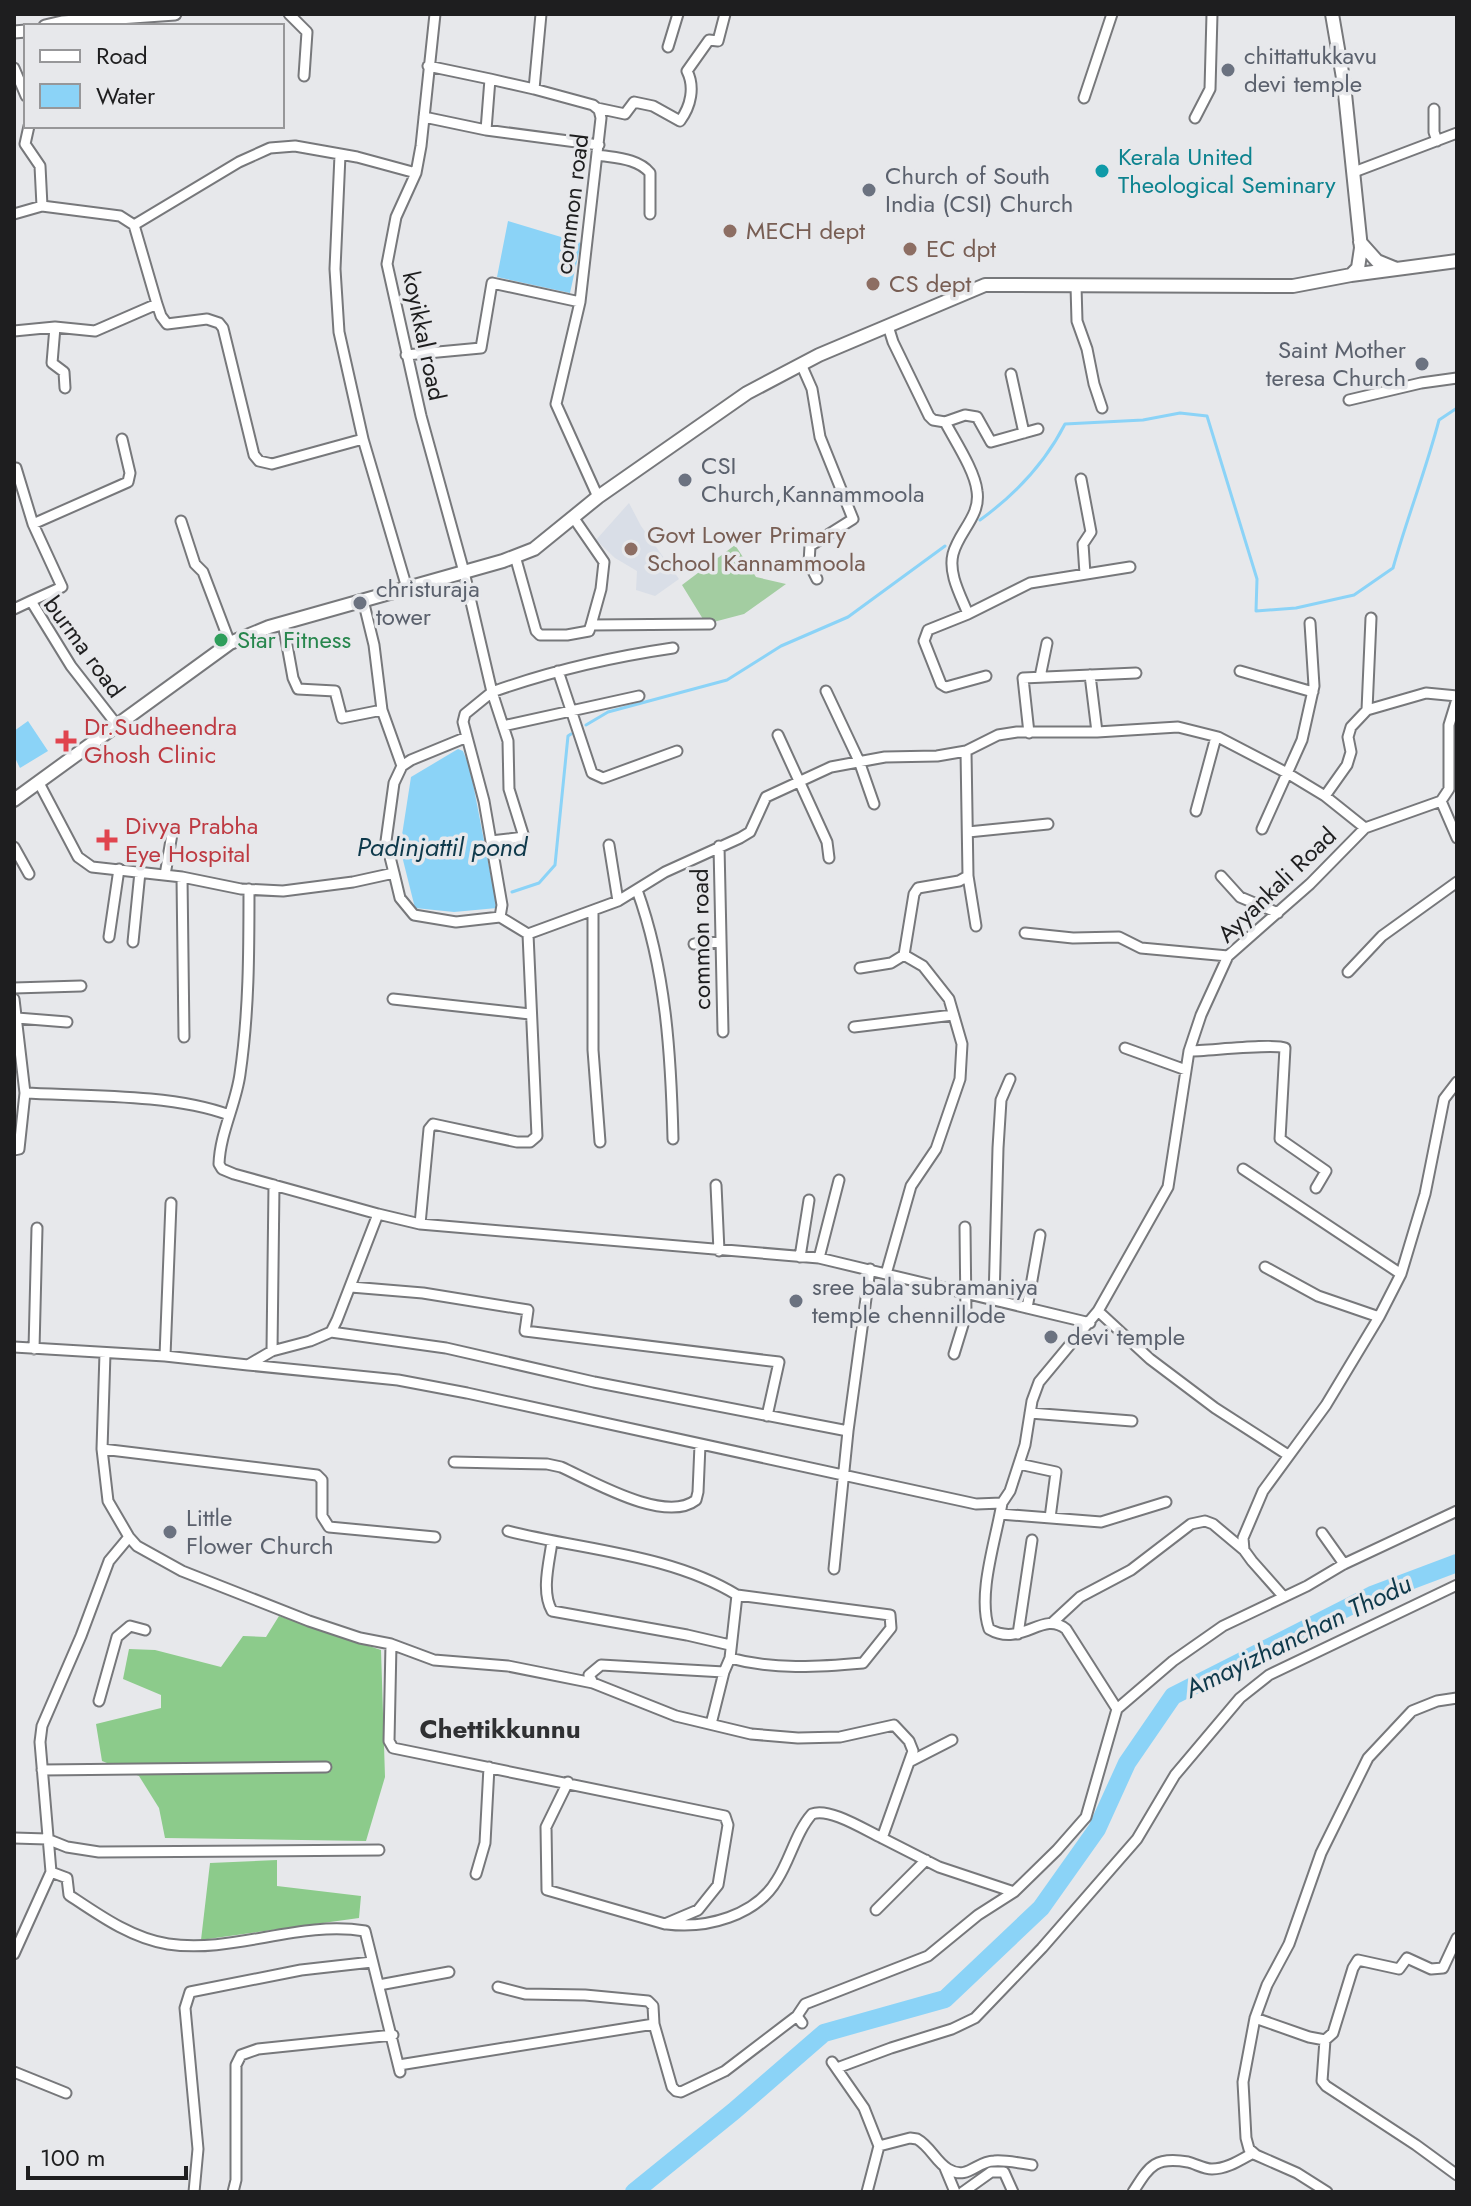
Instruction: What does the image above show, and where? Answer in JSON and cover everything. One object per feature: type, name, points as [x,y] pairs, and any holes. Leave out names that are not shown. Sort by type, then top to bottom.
[{"type":"main road","points":[[1332,14],[1343,76],[1360,242],[1358,268],[1351,275]]},
{"type":"main road","points":[[1360,242],[1377,261],[1397,269]]},
{"type":"main road","points":[[14,800],[230,643],[283,623],[534,549],[598,497],[747,393],[801,364],[985,285],[1293,286],[1457,261]]},
{"type":"street","points":[[62,24],[74,18],[175,14]]},
{"type":"street","points":[[289,14],[307,32],[304,76]]},
{"type":"street","name":"koyikkal road","points":[[435,14],[416,173],[396,217],[387,264],[421,416],[464,572],[492,692],[508,741],[509,789],[524,837],[491,841]]},
{"type":"street","points":[[534,89],[541,14]]},
{"type":"street","points":[[668,47],[678,14]]},
{"type":"street","points":[[597,108],[625,114],[634,102],[653,106],[680,121],[687,112],[693,83],[687,71],[709,40],[718,41],[725,14]]},
{"type":"street","points":[[1084,98],[1112,14]]},
{"type":"street","points":[[1195,118],[1210,89],[1212,14]]},
{"type":"street","points":[[428,66],[490,79],[486,130]]},
{"type":"street","points":[[14,68],[24,91]]},
{"type":"street","name":"common road","points":[[490,79],[597,108],[601,118],[580,302],[556,404],[598,497]]},
{"type":"street","points":[[1434,109],[1437,141]]},
{"type":"street","points":[[424,117],[598,150],[635,162],[650,173],[650,214]]},
{"type":"street","points":[[29,128],[25,144],[40,166],[42,206]]},
{"type":"street","points":[[1354,172],[1457,133]]},
{"type":"street","points":[[134,225],[239,162],[270,148],[295,146],[416,173]]},
{"type":"street","points":[[340,155],[335,269],[337,318],[363,439],[407,588]]},
{"type":"street","points":[[14,214],[42,206],[120,216],[134,225],[157,304],[167,324],[207,319],[223,328],[254,455],[259,461],[272,464],[363,439]]},
{"type":"street","name":"common road","points":[[406,355],[481,348],[492,283],[580,302]]},
{"type":"street","points":[[1076,286],[1077,321],[1102,408]]},
{"type":"street","points":[[14,331],[55,327],[95,331],[157,304]]},
{"type":"street","points":[[888,326],[933,420],[945,422],[965,415],[977,417],[991,442],[1038,429]]},
{"type":"street","points":[[55,327],[52,363],[64,372],[65,388]]},
{"type":"street","points":[[801,364],[812,389],[820,437],[853,519],[810,546],[809,563],[817,579]]},
{"type":"street","points":[[1011,374],[1024,433]]},
{"type":"street","points":[[1349,400],[1457,378]]},
{"type":"street","points":[[945,422],[977,488],[978,502],[971,522],[960,537],[952,557],[954,579],[968,614]]},
{"type":"street","points":[[33,524],[128,482],[130,473],[122,439]]},
{"type":"street","points":[[14,468],[33,524],[62,587],[31,601]]},
{"type":"street","points":[[1081,479],[1091,532],[1083,544],[1085,574]]},
{"type":"street","points":[[515,556],[536,631],[540,635],[567,635],[589,631],[601,589],[604,562],[573,517]]},
{"type":"street","points":[[181,521],[195,564],[203,572],[230,643]]},
{"type":"street","points":[[986,676],[954,686],[941,684],[924,641],[928,630],[1030,583],[1130,567]]},
{"type":"street","points":[[363,600],[374,645],[382,710],[402,766]]},
{"type":"street","name":"burma road","points":[[14,609],[31,601],[71,666],[117,725]]},
{"type":"street","points":[[1367,710],[1371,618]]},
{"type":"street","points":[[283,623],[293,678],[298,689],[335,691],[342,718],[382,710]]},
{"type":"street","points":[[1262,829],[1302,740],[1313,692],[1310,623]]},
{"type":"street","points":[[591,625],[710,624]]},
{"type":"street","points":[[1040,677],[1047,643]]},
{"type":"street","points":[[500,917],[502,905],[491,841],[463,722],[465,714],[492,692],[558,671],[673,648]]},
{"type":"street","points":[[558,671],[592,773],[597,777],[603,778],[677,751]]},
{"type":"street","points":[[1240,671],[1313,692]]},
{"type":"street","points":[[1029,733],[1023,678],[1136,673]]},
{"type":"street","points":[[1090,675],[1097,732]]},
{"type":"street","points":[[826,691],[859,761],[874,804]]},
{"type":"street","points":[[1325,796],[1347,765],[1351,752],[1348,737],[1351,727],[1367,710],[1426,693],[1457,698],[1449,725],[1449,789],[1441,801],[1457,838]]},
{"type":"street","points":[[503,726],[639,696]]},
{"type":"street","points":[[528,934],[618,901],[665,872],[719,846],[732,843],[750,832],[766,797],[831,767],[885,757],[937,756],[966,751],[998,735],[1178,727],[1216,737],[1287,773],[1325,796],[1365,828]]},
{"type":"street","points":[[778,735],[827,842],[829,858]]},
{"type":"street","points":[[467,737],[411,760],[402,766],[394,783],[386,841],[400,898],[414,915],[456,922],[500,917],[528,934]]},
{"type":"street","points":[[1196,811],[1216,737]]},
{"type":"street","points":[[966,751],[968,876],[976,926]]},
{"type":"street","points":[[39,783],[78,857],[92,867],[283,891],[394,873]]},
{"type":"street","name":"Ayyankali Road","points":[[1018,1634],[998,1635],[989,1629],[984,1611],[989,1564],[1002,1503],[1010,1491],[1019,1464],[1039,1382],[1098,1311],[1168,1187],[1189,1051],[1201,1015],[1228,956],[1310,884],[1365,828],[1441,801]]},
{"type":"street","points":[[968,832],[1048,824]]},
{"type":"street","points":[[165,875],[173,828]]},
{"type":"street","points":[[609,845],[618,901]]},
{"type":"street","name":"common road","points":[[719,846],[723,1032]]},
{"type":"street","points":[[14,847],[29,874]]},
{"type":"street","points":[[109,937],[119,869]]},
{"type":"street","points":[[133,942],[140,872]]},
{"type":"street","points":[[860,968],[891,963],[904,955],[914,894],[918,888],[959,881],[968,876]]},
{"type":"street","points":[[1221,876],[1240,897],[1278,913]]},
{"type":"street","points":[[182,877],[184,1037]]},
{"type":"street","points":[[1348,972],[1382,936],[1457,882]]},
{"type":"street","points":[[249,889],[248,1006],[240,1077],[219,1155],[222,1169],[420,1224],[819,1258],[1090,1323]]},
{"type":"street","points":[[637,890],[657,952],[672,1088],[673,1139]]},
{"type":"street","points":[[593,911],[593,1050],[600,1142]]},
{"type":"street","points":[[1025,933],[1073,938],[1119,937],[1141,948],[1228,956]]},
{"type":"street","points":[[420,1224],[429,1129],[433,1124],[517,1142],[530,1142],[537,1136],[528,934]]},
{"type":"street","points":[[694,944],[721,942]]},
{"type":"street","points":[[886,1274],[911,1186],[936,1149],[960,1079],[962,1044],[949,999],[923,966],[904,955]]},
{"type":"street","points":[[14,988],[81,986]]},
{"type":"street","points":[[14,999],[25,1093],[21,1140],[19,1149],[14,1150]]},
{"type":"street","points":[[393,999],[530,1014]]},
{"type":"street","points":[[854,1027],[953,1015]]},
{"type":"street","points":[[17,1018],[67,1022]]},
{"type":"street","points":[[1189,1051],[1276,1044],[1285,1048],[1280,1139],[1326,1171],[1316,1188]]},
{"type":"street","points":[[1125,1048],[1186,1070]]},
{"type":"street","points":[[994,1300],[1001,1100],[1010,1079]]},
{"type":"street","points":[[1244,1550],[1243,1538],[1263,1491],[1326,1405],[1401,1274],[1425,1194],[1444,1099],[1457,1082]]},
{"type":"street","points":[[25,1093],[126,1098],[207,1107],[229,1115]]},
{"type":"street","points":[[1243,1169],[1401,1274]]},
{"type":"street","points":[[819,1258],[839,1180]]},
{"type":"street","points":[[272,1351],[274,1185]]},
{"type":"street","points":[[716,1185],[719,1251]]},
{"type":"street","points":[[800,1257],[809,1200]]},
{"type":"street","points":[[165,1356],[171,1203]]},
{"type":"street","points":[[331,1332],[378,1214]]},
{"type":"street","points":[[954,1354],[966,1315],[965,1227]]},
{"type":"street","points":[[34,1349],[37,1228]]},
{"type":"street","points":[[1027,1308],[1040,1235]]},
{"type":"street","points":[[1265,1267],[1318,1296],[1379,1317]]},
{"type":"street","points":[[834,1569],[848,1431],[870,1269]]},
{"type":"street","points":[[351,1287],[423,1293],[528,1310],[525,1331],[779,1362],[767,1416]]},
{"type":"street","points":[[1098,1311],[1150,1359],[1215,1408],[1288,1455]]},
{"type":"street","points":[[248,1365],[272,1351],[331,1332],[446,1348],[594,1382],[848,1431]]},
{"type":"street","points":[[14,1347],[165,1356],[398,1380],[976,1504],[1002,1503]]},
{"type":"street","points":[[105,1353],[102,1449],[108,1501],[137,1546],[182,1571],[309,1621],[360,1638],[391,1644],[434,1660],[508,1666],[593,1683],[676,1716],[751,1734],[798,1738],[840,1737],[894,1725],[909,1741],[913,1751],[882,1838]]},
{"type":"street","points":[[1030,1413],[1132,1421]]},
{"type":"street","points":[[454,1462],[547,1464],[648,1504],[685,1506],[696,1500],[698,1492],[700,1445]]},
{"type":"street","points":[[102,1449],[317,1475],[322,1480],[322,1516],[329,1527],[435,1537]]},
{"type":"street","points":[[1019,1464],[1056,1472],[1050,1518]]},
{"type":"street","points":[[1000,1514],[1101,1522],[1166,1502]]},
{"type":"street","points":[[498,1987],[525,1994],[648,2001],[653,2006],[654,2024],[672,2087],[681,2092],[725,2071],[799,2019],[805,2004],[928,1956],[978,1915],[1014,1892],[1086,1817],[1117,1709],[1173,1661],[1223,1626],[1457,1511]]},
{"type":"street","points":[[1032,1540],[1018,1634],[1053,1622],[1080,1597],[1131,1570],[1191,1524],[1205,1521],[1244,1550],[1283,1596]]},
{"type":"street","points":[[508,1531],[649,1561],[709,1580],[737,1595],[890,1615],[891,1628],[863,1663],[781,1667],[730,1658]]},
{"type":"street","points":[[1322,1533],[1344,1564]]},
{"type":"street","points":[[14,1954],[51,1872],[42,1770],[42,1726],[109,1561],[129,1537]]},
{"type":"street","points":[[552,1542],[547,1590],[552,1611],[730,1645]]},
{"type":"street","points":[[867,2192],[879,2146],[864,2108],[834,2065],[952,2029],[975,2018],[1042,1948],[1137,1839],[1175,1775],[1240,1698],[1269,1675],[1457,1585]]},
{"type":"street","points":[[711,1724],[730,1658],[737,1595]]},
{"type":"street","points":[[1053,1622],[1066,1629],[1117,1709]]},
{"type":"street","points":[[99,1701],[117,1637],[130,1626],[145,1630]]},
{"type":"street","points":[[391,1644],[389,1741],[393,1748],[725,1816],[728,1825],[718,1885],[698,1910],[665,1924]]},
{"type":"street","points":[[593,1683],[589,1675],[601,1665],[724,1672]]},
{"type":"street","points":[[1327,2192],[1249,2149],[1243,2082],[1255,2018],[1267,1985],[1289,1944],[1321,1853],[1368,1758],[1412,1711],[1437,1701],[1457,1698]]},
{"type":"street","points":[[911,1761],[952,1740]]},
{"type":"street","points":[[42,1770],[326,1767]]},
{"type":"street","points":[[476,1874],[485,1843],[489,1767]]},
{"type":"street","points":[[568,1782],[546,1827],[547,1890],[665,1924],[689,1927],[736,1915],[760,1902],[776,1882],[812,1814],[818,1811],[969,1878],[1014,1892]]},
{"type":"street","points":[[14,1838],[47,1839],[67,1847],[99,1852],[379,1850]]},
{"type":"street","points":[[876,1910],[926,1860]]},
{"type":"street","points":[[51,1872],[67,1878],[69,1895],[107,1921],[168,1944],[210,1944],[296,1932],[365,1931],[400,2072],[399,2065],[654,2024]]},
{"type":"street","points":[[1457,1938],[1443,1968],[1431,1969],[1407,1958],[1399,1969],[1358,1960],[1333,2033],[1325,2040],[1322,2081],[1457,2175]]},
{"type":"street","points":[[194,2192],[198,2149],[185,2008],[190,1992],[301,1970],[372,1962]]},
{"type":"street","points":[[379,1985],[449,1972]]},
{"type":"street","points":[[1255,2018],[1325,2040]]},
{"type":"street","points":[[233,2192],[236,2180],[236,2065],[241,2055],[258,2049],[393,2035]]},
{"type":"street","points":[[14,2072],[66,2093]]},
{"type":"street","points":[[879,2146],[910,2138],[922,2140],[945,2168],[955,2192]]},
{"type":"street","points":[[1133,2192],[1147,2169],[1157,2162],[1180,2161],[1213,2169],[1232,2165],[1253,2153]]},
{"type":"street","points":[[945,2168],[964,2174],[985,2162],[1032,2165]]},
{"type":"street","points":[[963,2192],[991,2172],[1004,2172],[1013,2192]]},
{"type":"shaded area","name":"Govt Lower Primary School Kannammoola","points":[[629,503],[641,526],[679,579],[655,596],[636,590],[637,571],[615,558],[596,540]]},
{"type":"green space","points":[[735,545],[756,577],[786,584],[744,614],[706,624],[682,585]]},
{"type":"green space","points":[[279,1616],[381,1650],[385,1777],[366,1841],[165,1838],[159,1808],[139,1776],[102,1761],[96,1724],[161,1708],[161,1695],[123,1679],[129,1649],[155,1650],[221,1667],[243,1636],[266,1637]]},
{"type":"green space","points":[[277,1860],[277,1886],[361,1896],[359,1918],[201,1940],[210,1863]]},
{"type":"water","points":[[508,221],[581,243],[570,293],[497,277]]},
{"type":"water","points":[[28,721],[48,751],[20,768],[14,756],[14,731]]},
{"type":"water","name":"Padinjattil pond","points":[[458,749],[463,751],[470,768],[497,908],[454,912],[415,908],[400,848],[411,777]]},
{"type":"waterway","points":[[980,520],[1006,500],[1028,477],[1065,424],[1143,420],[1180,413],[1207,416],[1257,579],[1256,611],[1296,608],[1354,595],[1393,568],[1439,420],[1457,408]]},
{"type":"waterway","points":[[586,725],[608,712],[727,680],[781,646],[848,617],[945,546]]},
{"type":"waterway","points":[[512,892],[539,883],[555,865],[568,736],[571,734]]},
{"type":"waterway","name":"Amayizhanchan Thodu","points":[[634,2192],[824,2033],[945,1999],[1041,1908],[1097,1829],[1127,1763],[1173,1696],[1372,1595],[1457,1563]]},
{"type":"place","name":"chittattukkavu devi temple","points":[[1228,70]]},
{"type":"place","name":"Kerala United Theological Seminary","points":[[1102,171]]},
{"type":"place","name":"Church of South India (CSI) Church","points":[[869,190]]},
{"type":"place","name":"MECH dept","points":[[730,231]]},
{"type":"place","name":"EC dpt","points":[[910,249]]},
{"type":"place","name":"CS dept","points":[[873,284]]},
{"type":"place","name":"Saint Mother teresa Church","points":[[1422,364]]},
{"type":"place","name":"CSI Church,Kannammoola","points":[[685,480]]},
{"type":"place","name":"Govt Lower Primary School Kannammoola","points":[[631,549]]},
{"type":"place","name":"christuraja tower","points":[[360,603]]},
{"type":"place","name":"Star Fitness","points":[[221,640]]},
{"type":"place","name":"Dr.Sudheendra Ghosh Clinic","points":[[66,741]]},
{"type":"place","name":"Divya Prabha Eye Hospital","points":[[107,840]]},
{"type":"place","name":"sree bala subramaniya temple chennillode","points":[[796,1301]]},
{"type":"place","name":"devi temple","points":[[1051,1337]]},
{"type":"place","name":"Little Flower Church","points":[[170,1532]]},
{"type":"district","name":"Chettikkunnu","points":[[500,1729]]}]
